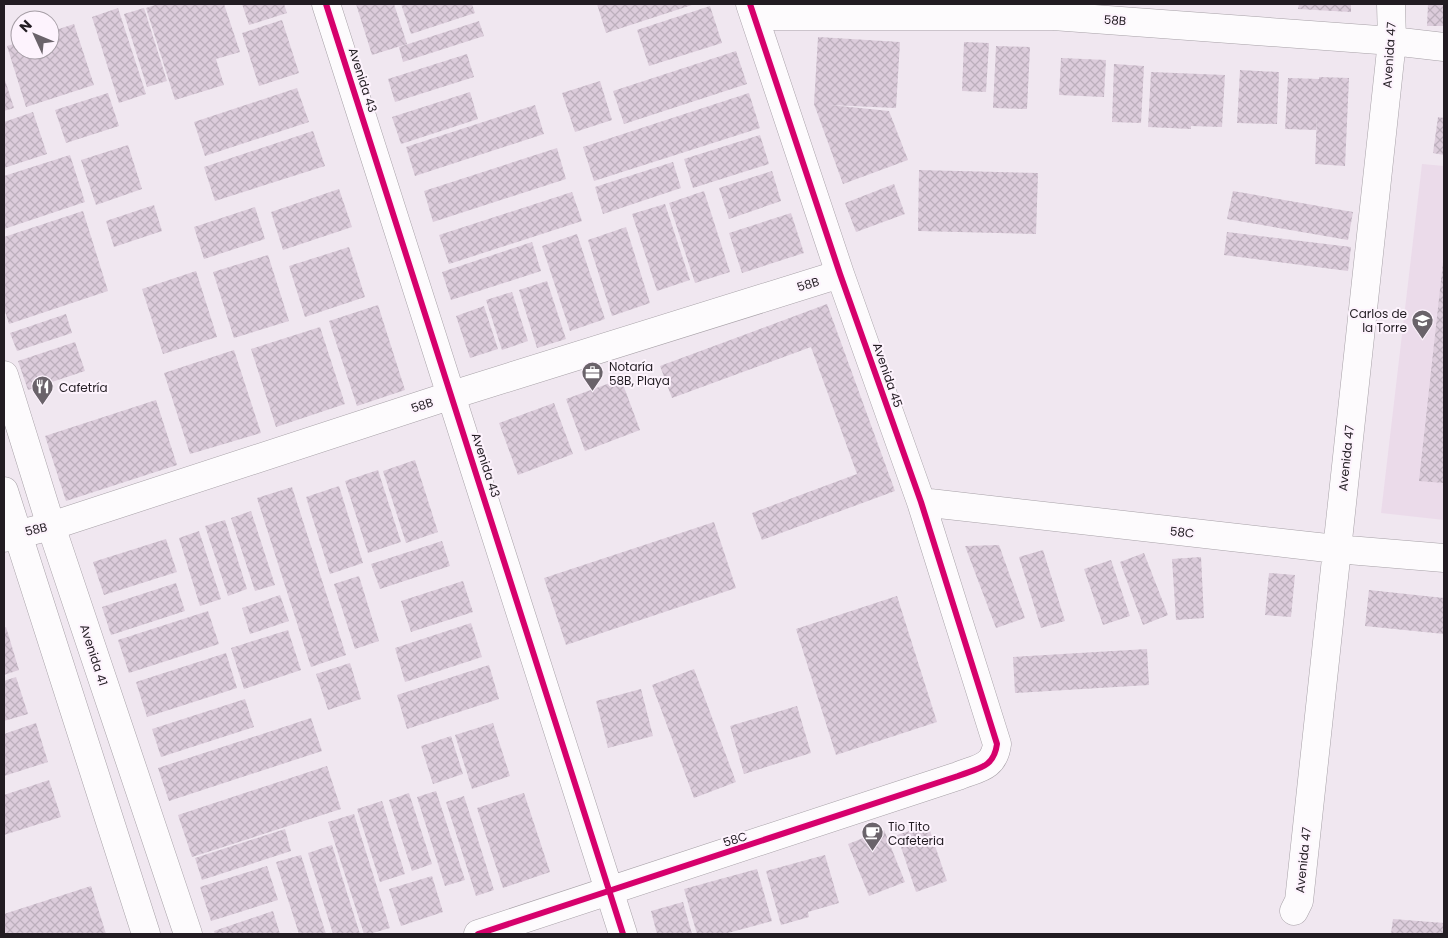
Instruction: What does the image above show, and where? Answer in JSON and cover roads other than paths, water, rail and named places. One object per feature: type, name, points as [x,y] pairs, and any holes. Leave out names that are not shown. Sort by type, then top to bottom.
[{"type":"street","name":"Avenida 43","points":[[326,4],[623,934]]},
{"type":"street","name":"Avenida 47","points":[[1294,911],[1299,901],[1392,41],[1391,4]]},
{"type":"street","name":"58B","points":[[752,10],[1053,16],[1392,41],[1444,47]]},
{"type":"street","name":"Avenida 45","points":[[752,10],[840,274],[921,502],[997,744],[996,756]]},
{"type":"street","name":"58B","points":[[11,536],[51,526],[452,395],[840,274]]},
{"type":"street","name":"Avenida 41","points":[[4,375],[51,526],[188,934]]},
{"type":"street","points":[[4,491],[11,536],[146,934]]},
{"type":"street","name":"58C","points":[[921,502],[1336,549],[1444,558]]},
{"type":"street","name":"58C","points":[[478,934],[958,776],[988,764],[996,756]]},
{"type":"place","name":"Carlos de la Torre","points":[[1423,339]]},
{"type":"place","name":"Notaría 58B, Playa","points":[[593,392]]},
{"type":"place","name":"Cafetría","points":[[43,406]]},
{"type":"place","name":"Tio Tito Cafeteria","points":[[872,852]]}]
